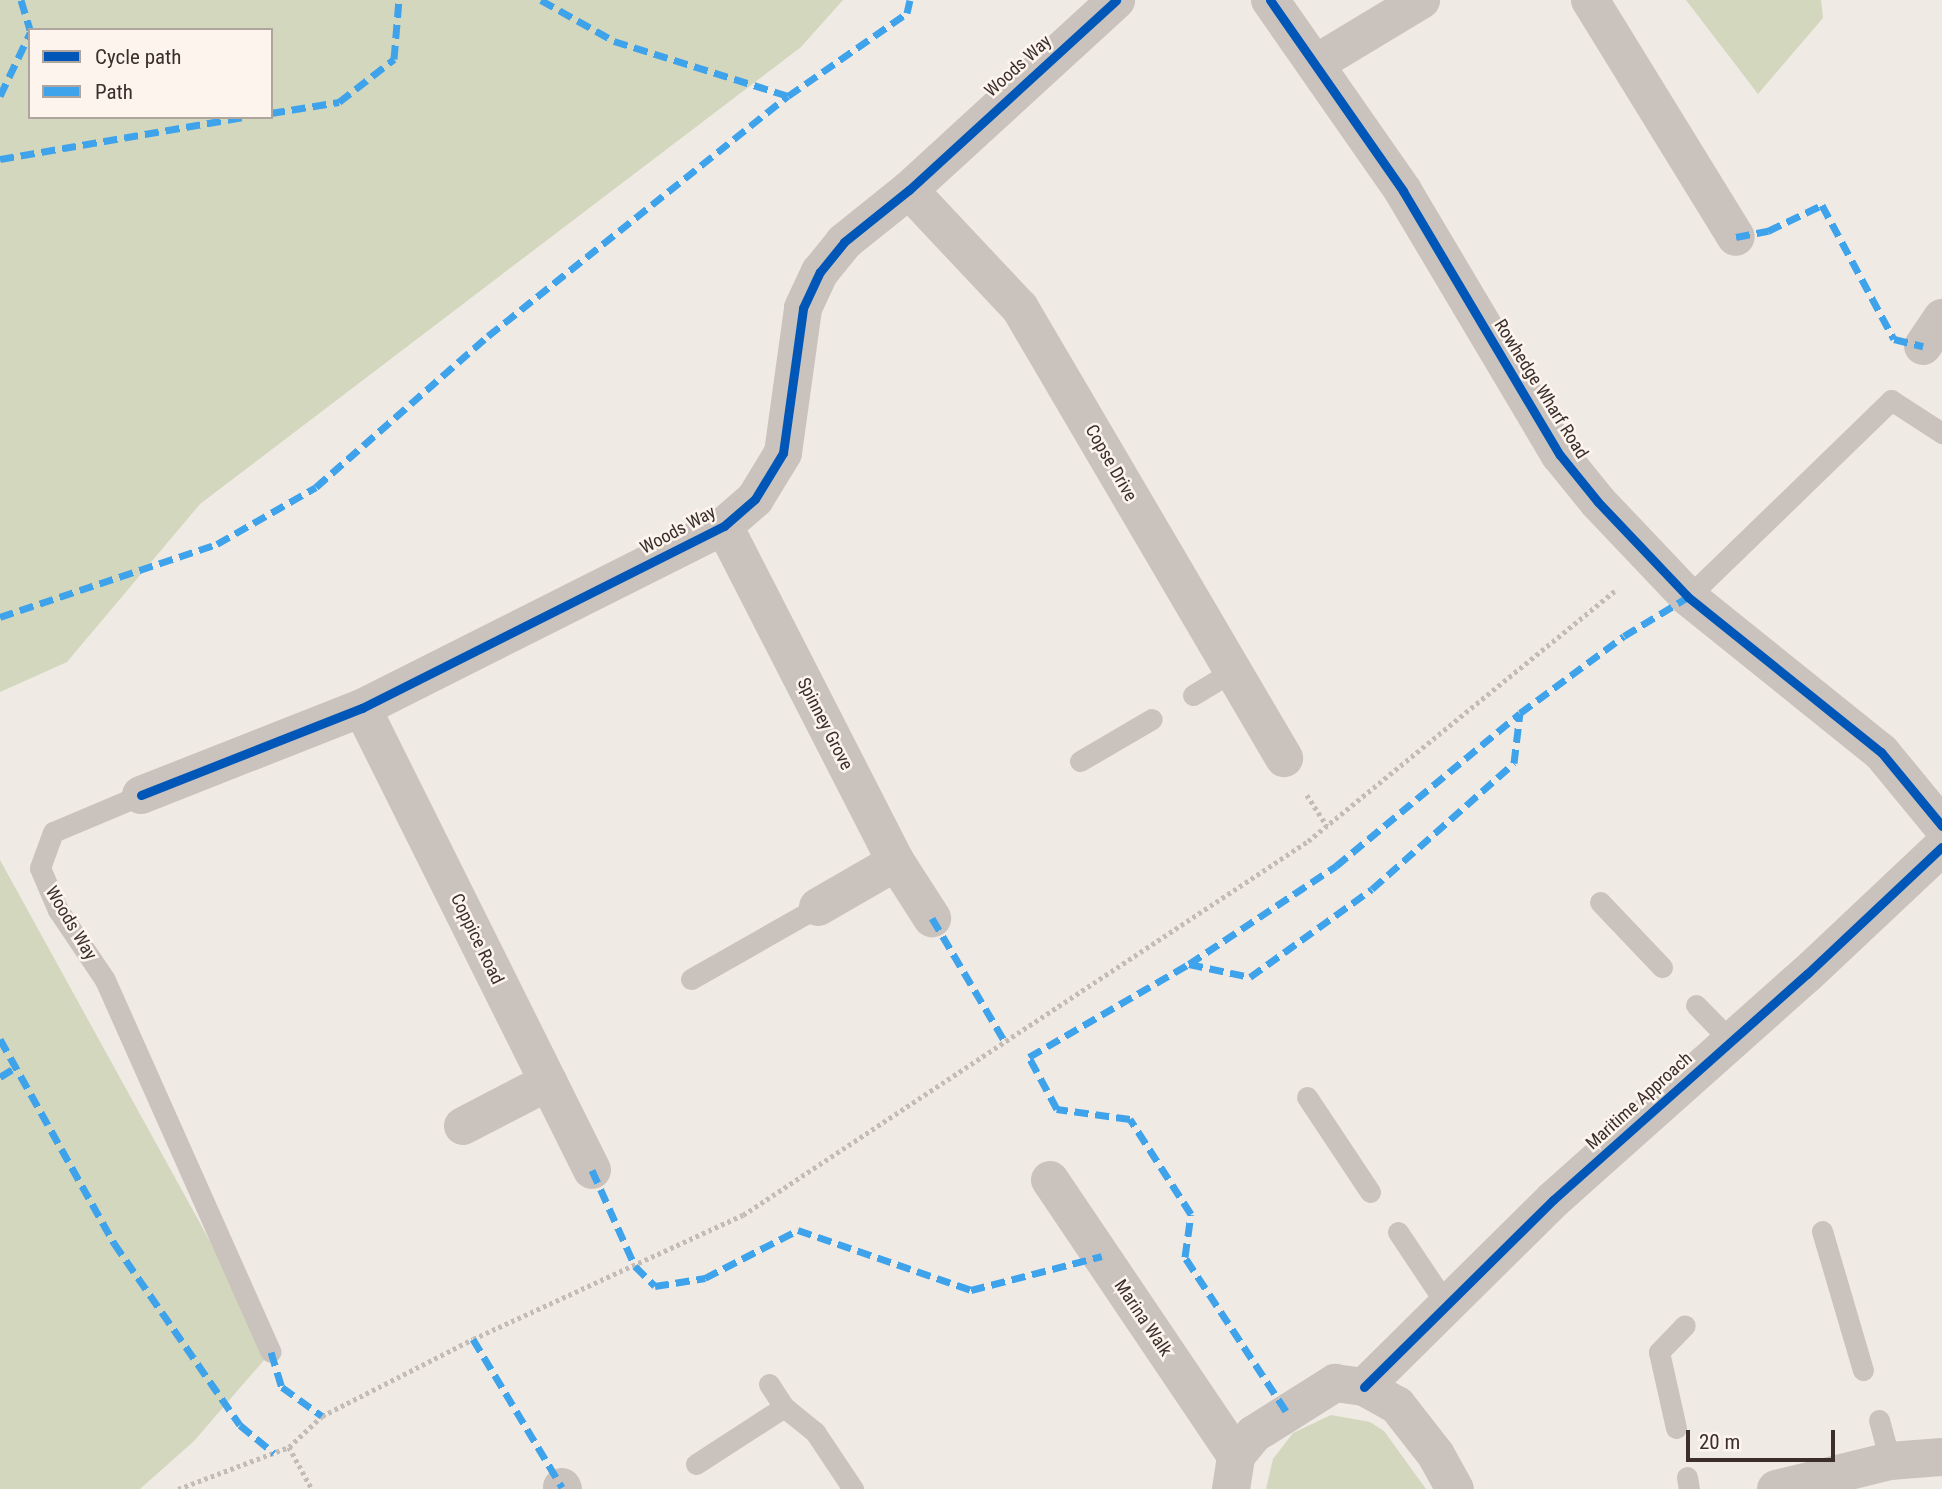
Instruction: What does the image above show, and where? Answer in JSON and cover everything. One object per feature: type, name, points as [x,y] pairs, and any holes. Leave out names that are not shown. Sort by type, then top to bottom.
[{"type":"street","name":"Woods Way","points":[[141,795],[362,708],[724,526],[754,499],[783,453],[803,308],[820,272],[844,242],[909,190],[1116,0]]},
{"type":"street","name":"Rowhedge Wharf Road","points":[[1270,0],[1403,191],[1560,455],[1652,563],[1688,597],[1881,752],[1942,826]]},
{"type":"street","points":[[1315,64],[1421,0]]},
{"type":"street","points":[[1590,0],[1736,237]]},
{"type":"street","name":"Copse Drive","points":[[909,190],[1020,308],[1284,758]]},
{"type":"street","name":"Spinney Grove","points":[[724,526],[896,862],[932,918]]},
{"type":"street","name":"Coppice Road","points":[[362,708],[592,1170]]},
{"type":"street","name":"Maritime Approach","points":[[1364,1387],[1448,1307],[1553,1200],[1942,847]]},
{"type":"street","points":[[818,907],[896,862]]},
{"type":"street","points":[[463,1126],[548,1082]]},
{"type":"street","name":"Marina Walk","points":[[1049,1180],[1234,1473]]},
{"type":"street","points":[[1234,1473],[1254,1434],[1335,1383],[1364,1387],[1397,1405],[1436,1455],[1455,1489]]},
{"type":"street","points":[[1776,1489],[1891,1461],[1941,1462]]},
{"type":"lane","points":[[1688,597],[1891,400],[1942,433]]},
{"type":"lane","points":[[1193,695],[1233,671]]},
{"type":"lane","points":[[1080,761],[1152,719]]},
{"type":"lane","name":"Woods Way","points":[[141,795],[52,832],[40,868],[58,910],[105,980],[271,1352]]},
{"type":"lane","points":[[1600,902],[1662,967]]},
{"type":"lane","points":[[691,979],[818,907]]},
{"type":"lane","points":[[1696,1004],[1731,1041]]},
{"type":"lane","points":[[1307,1097],[1370,1192]]},
{"type":"lane","points":[[1822,1231],[1863,1370]]},
{"type":"lane","points":[[1398,1232],[1448,1307]]},
{"type":"lane","points":[[1676,1428],[1659,1352],[1685,1325]]},
{"type":"lane","points":[[769,1384],[784,1406],[815,1432],[853,1489]]},
{"type":"lane","points":[[696,1464],[784,1406]]},
{"type":"lane","points":[[1879,1420],[1891,1461]]},
{"type":"path","points":[[178,1489],[289,1447],[323,1416],[473,1339],[743,1215],[1308,841],[1550,640],[1652,563]]},
{"type":"path","points":[[289,1447],[312,1489]]},
{"type":"green space","points":[[0,0],[843,0],[801,47],[200,504],[67,662],[0,692]]},
{"type":"green space","points":[[1686,0],[1821,0],[1823,18],[1758,94]]},
{"type":"green space","points":[[0,860],[271,1352],[194,1441],[140,1489],[0,1489]]},
{"type":"green space","points":[[1331,1415],[1370,1422],[1384,1431],[1426,1489],[1266,1489],[1273,1459],[1293,1433]]},
{"type":"marked path","points":[[21,0],[29,28]]},
{"type":"marked path","points":[[273,113],[339,102],[394,59],[399,0]]},
{"type":"marked path","points":[[541,0],[614,41],[788,96]]},
{"type":"marked path","points":[[0,617],[217,544],[316,487],[488,336],[788,96],[907,13],[910,0]]},
{"type":"marked path","points":[[0,96],[28,37]]},
{"type":"marked path","points":[[0,159],[231,119]]},
{"type":"marked path","points":[[1736,237],[1768,231],[1822,205],[1894,339],[1923,346]]},
{"type":"marked path","points":[[1286,1411],[1185,1257],[1191,1214],[1130,1119],[1057,1109],[1029,1057],[1189,964],[1336,866],[1520,713],[1624,636],[1688,597]]},
{"type":"marked path","points":[[1189,964],[1250,977],[1372,889],[1514,763],[1520,713]]},
{"type":"marked path","points":[[932,918],[1005,1042]]},
{"type":"marked path","points":[[0,1039],[114,1243],[240,1425],[274,1453]]},
{"type":"marked path","points":[[0,1077],[16,1067]]},
{"type":"marked path","points":[[592,1170],[635,1266],[655,1286],[705,1278],[798,1230],[971,1290],[1102,1256]]},
{"type":"marked path","points":[[473,1339],[562,1487]]},
{"type":"marked path","points":[[271,1352],[282,1387],[322,1416]]},
{"type":"cycle path","points":[[141,795],[362,708],[724,526],[755,499],[783,453],[803,308],[820,272],[844,242],[909,190],[1116,0]]},
{"type":"cycle path","points":[[1270,0],[1403,191],[1560,455],[1598,502],[1688,597],[1881,752],[1942,826]]},
{"type":"cycle path","points":[[1364,1387],[1553,1200],[1807,974],[1942,847]]}]
